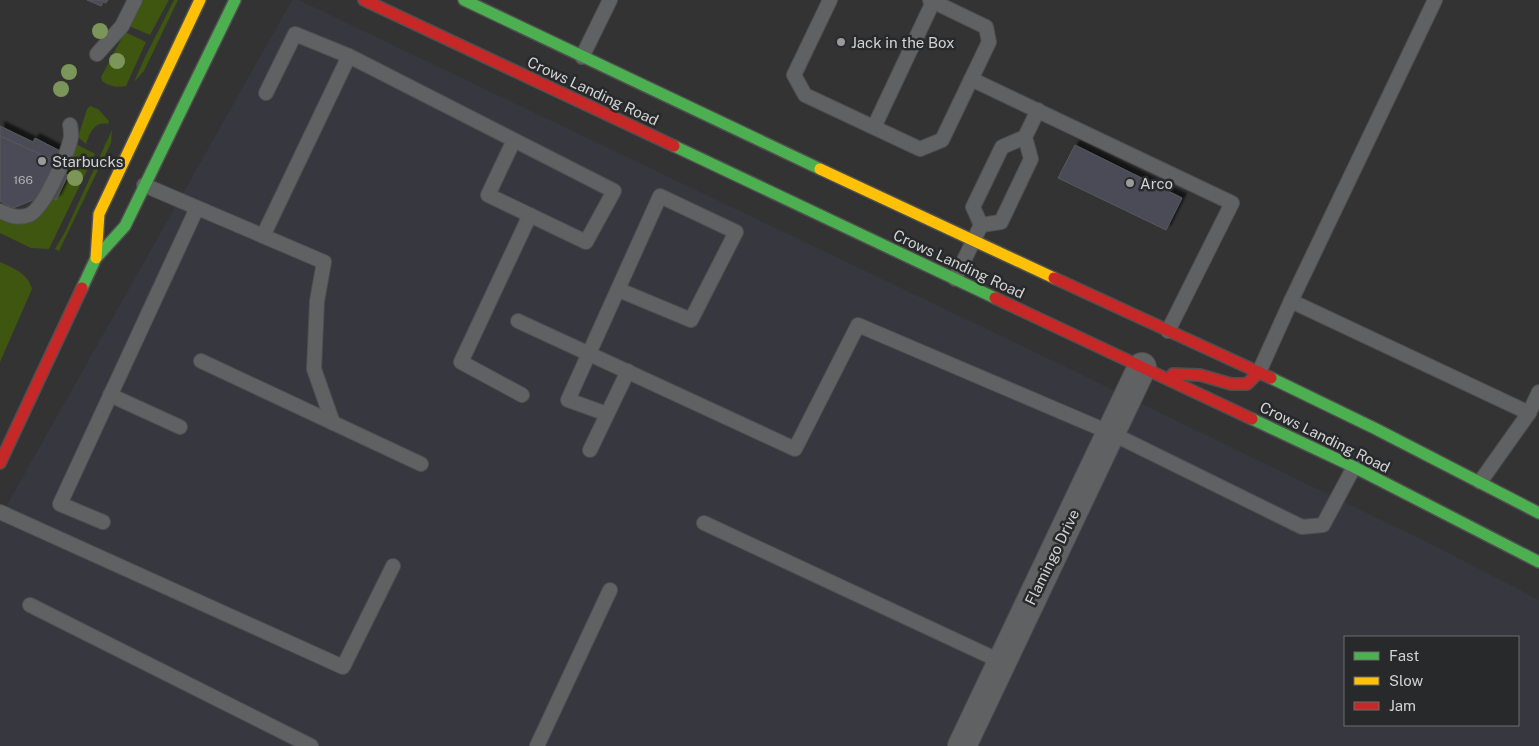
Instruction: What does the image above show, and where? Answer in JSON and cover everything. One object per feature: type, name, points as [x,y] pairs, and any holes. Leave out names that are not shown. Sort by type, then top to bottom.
[{"type":"main road","points":[[96,258],[99,214],[200,0]]},
{"type":"main road","points":[[0,463],[96,258],[125,226],[234,0]]},
{"type":"main road","name":"Crows Landing Road","points":[[364,0],[1354,467],[1537,559]]},
{"type":"main road","name":"Crows Landing Road","points":[[464,0],[973,241],[1259,372],[1376,429],[1539,513]]},
{"type":"main road","points":[[1149,370],[1200,375],[1231,384],[1247,384],[1259,372]]},
{"type":"street","name":"Flamingo Drive","points":[[962,746],[1111,434],[1149,370]]},
{"type":"lane","points":[[97,54],[122,26],[135,0]]},
{"type":"lane","points":[[582,57],[610,0]]},
{"type":"lane","points":[[830,0],[794,75],[806,95],[920,149],[942,140],[989,42],[986,28],[931,1],[874,127]]},
{"type":"lane","points":[[1259,372],[1435,0]]},
{"type":"lane","points":[[266,93],[296,34],[349,56],[514,140],[614,191],[586,242],[488,196],[514,140]]},
{"type":"lane","points":[[263,236],[349,56]]},
{"type":"lane","points":[[971,79],[1232,203],[1168,331]]},
{"type":"lane","points":[[981,225],[973,207],[1002,147],[1025,137],[1038,110]]},
{"type":"lane","points":[[0,210],[15,218],[30,214],[44,202],[66,152],[71,135],[70,125]]},
{"type":"lane","points":[[981,225],[1002,222],[1031,159],[1025,137]]},
{"type":"lane","points":[[144,185],[324,262],[316,301],[314,369],[333,423]]},
{"type":"lane","points":[[607,414],[568,400],[660,196],[736,232],[691,320],[619,290]]},
{"type":"lane","points":[[103,522],[60,504],[197,208]]},
{"type":"lane","points":[[522,395],[461,362],[530,215]]},
{"type":"lane","points":[[955,279],[981,225]]},
{"type":"lane","points":[[1291,301],[1529,413]]},
{"type":"lane","points":[[518,320],[795,449],[858,325],[1111,434],[1302,527],[1323,525],[1354,467]]},
{"type":"lane","points":[[201,361],[421,464]]},
{"type":"lane","points":[[590,450],[628,371]]},
{"type":"lane","points":[[1480,482],[1529,413],[1539,392]]},
{"type":"lane","points":[[110,395],[180,427]]},
{"type":"lane","points":[[0,512],[343,667],[393,566]]},
{"type":"lane","points":[[704,523],[1002,662]]},
{"type":"lane","points":[[537,746],[610,590]]},
{"type":"lane","points":[[30,605],[311,746]]},
{"type":"shaded area","points":[[292,0],[299,0],[1064,366],[1437,547],[1539,600],[1539,746],[0,746],[0,517]]},
{"type":"green space","points":[[142,0],[169,0],[150,35],[129,26]]},
{"type":"green space","points":[[174,0],[178,0],[144,71],[134,82],[145,57]]},
{"type":"green space","points":[[125,32],[146,42],[126,86],[119,87],[107,84],[102,81],[101,77]]},
{"type":"green space","points":[[90,106],[98,109],[109,121],[108,124],[99,124],[93,129],[86,144],[78,137],[87,109]]},
{"type":"green space","points":[[112,130],[111,143],[59,251],[55,249],[65,232]]},
{"type":"green space","points":[[76,144],[95,154],[49,249],[31,248],[0,233],[0,217],[18,223],[31,222],[41,214],[51,198],[56,200],[68,175],[63,172]]},
{"type":"green space","points":[[0,262],[24,275],[32,289],[0,362]]},
{"type":"building","points":[[87,0],[108,0],[106,3],[103,2],[101,6]]},
{"type":"building","points":[[0,126],[33,142],[35,138],[60,151],[55,161],[0,136]]},
{"type":"building","points":[[0,136],[55,161],[38,198],[13,208],[0,201]]},
{"type":"building","points":[[1075,145],[1182,198],[1166,230],[1058,178]]},
{"type":"building","points":[[53,167],[68,175],[56,200],[40,193]]},
{"type":"traffic: fast","points":[[82,288],[96,258],[125,226],[235,0]]},
{"type":"traffic: fast","points":[[464,0],[820,169]]},
{"type":"traffic: fast","points":[[674,146],[995,298]]},
{"type":"traffic: fast","points":[[1271,378],[1376,429],[1539,513]]},
{"type":"traffic: fast","points":[[1252,419],[1354,467],[1539,562]]},
{"type":"traffic: slow","points":[[96,258],[99,214],[200,0]]},
{"type":"traffic: slow","points":[[820,169],[1054,278]]},
{"type":"traffic: jam","points":[[364,0],[674,146]]},
{"type":"traffic: jam","points":[[1054,278],[1271,378]]},
{"type":"traffic: jam","points":[[0,463],[82,288]]},
{"type":"traffic: jam","points":[[995,298],[1252,419]]},
{"type":"traffic: jam","points":[[1173,374],[1200,375],[1231,384],[1247,384],[1259,372]]},
{"type":"place","name":"Jack in the Box","points":[[841,42]]},
{"type":"place","name":"Starbucks","points":[[42,161]]},
{"type":"place","name":"Arco","points":[[1130,183]]}]
